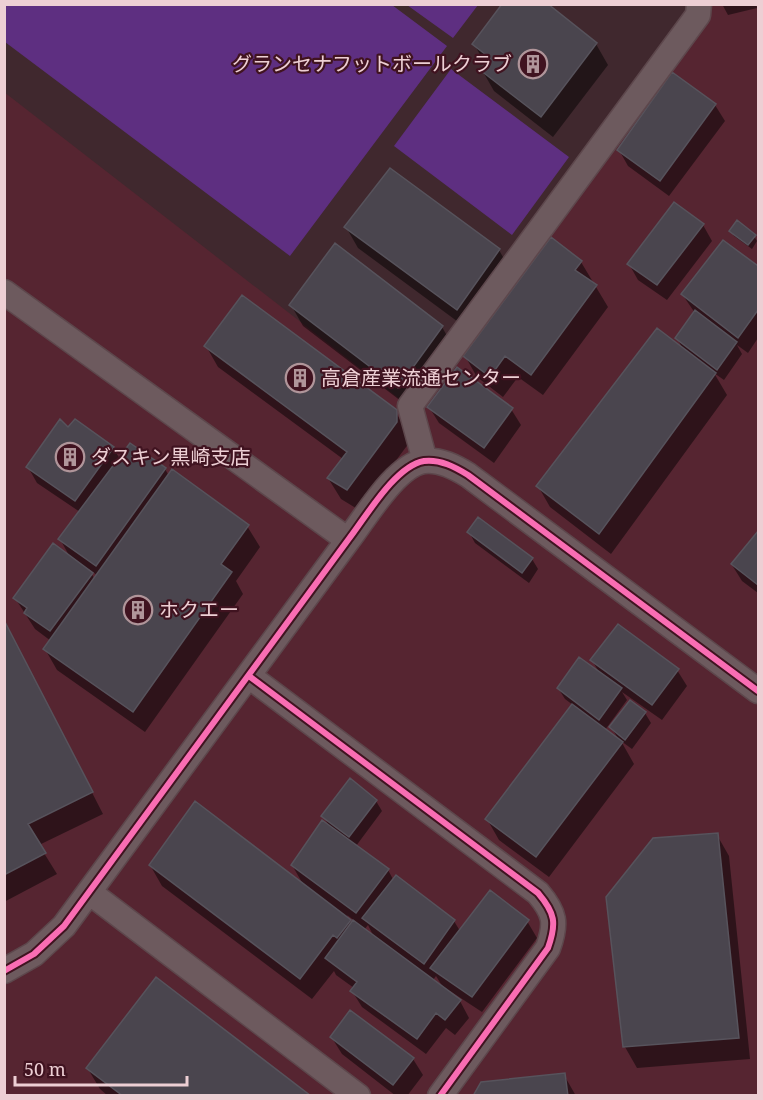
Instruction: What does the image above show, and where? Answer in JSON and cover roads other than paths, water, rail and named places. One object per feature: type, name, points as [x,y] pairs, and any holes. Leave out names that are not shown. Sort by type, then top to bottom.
[{"type":"street","points":[[425,461],[410,406],[698,15],[699,4]]},
{"type":"street","points":[[4,292],[348,540]]},
{"type":"street","points":[[4,971],[34,954],[64,926],[348,540],[398,476],[410,466],[425,461],[441,462],[468,475],[759,691]]},
{"type":"street","points":[[249,676],[538,893],[549,906],[554,920],[554,934],[548,948],[440,1095]]},
{"type":"street","points":[[89,892],[358,1095]]},
{"type":"place","name":"グランセナフットボールクラブ","points":[[533,64]]},
{"type":"place","name":"高倉産業流通センター","points":[[300,378]]},
{"type":"place","name":"ダスキン黒崎支店","points":[[70,457]]},
{"type":"place","name":"ホクエー","points":[[138,610]]}]
